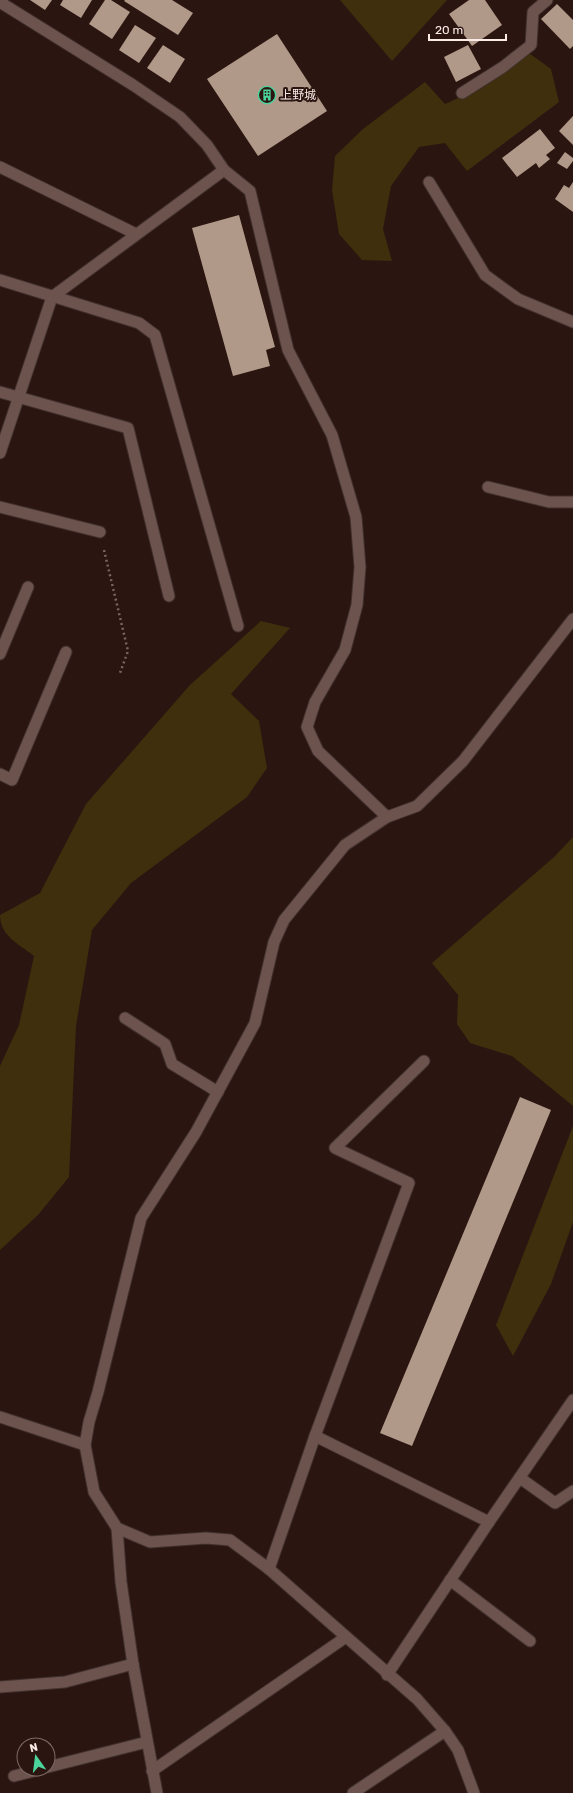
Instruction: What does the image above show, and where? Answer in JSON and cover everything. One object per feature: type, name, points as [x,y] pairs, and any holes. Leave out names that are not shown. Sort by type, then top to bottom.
[{"type":"street","points":[[2,0],[4,4],[133,85],[180,117],[207,145],[224,170],[250,191],[288,350],[332,435],[356,517],[360,567],[357,604],[346,650],[315,702],[307,727],[318,751],[386,817]]},
{"type":"street","points":[[462,93],[503,67],[531,44],[533,12],[546,0]]},
{"type":"street","points":[[0,167],[136,234]]},
{"type":"street","points":[[0,453],[52,297],[224,170]]},
{"type":"street","points":[[429,182],[485,276],[518,299],[573,322]]},
{"type":"street","points":[[0,280],[139,323],[155,335],[238,626]]},
{"type":"street","points":[[0,392],[128,428],[169,596]]},
{"type":"street","points":[[488,487],[549,502],[573,502]]},
{"type":"street","points":[[0,507],[100,532]]},
{"type":"street","points":[[0,654],[28,587]]},
{"type":"street","points":[[157,1793],[133,1664],[121,1582],[117,1528],[94,1492],[85,1445],[88,1422],[98,1392],[141,1218],[196,1132],[255,1023],[274,942],[284,920],[345,844],[386,817],[417,806],[463,761],[573,619]]},
{"type":"street","points":[[0,774],[12,780],[66,652]]},
{"type":"street","points":[[125,1018],[165,1044],[172,1064],[218,1092]]},
{"type":"street","points":[[269,1569],[315,1436],[409,1183],[335,1148],[424,1061]]},
{"type":"street","points":[[387,1675],[489,1522],[573,1400]]},
{"type":"street","points":[[0,1417],[85,1445]]},
{"type":"street","points":[[315,1436],[489,1522]]},
{"type":"street","points":[[520,1478],[554,1503],[573,1491]]},
{"type":"street","points":[[117,1528],[150,1542],[206,1538],[230,1540],[269,1569],[387,1675],[417,1699],[445,1730],[458,1750],[474,1793]]},
{"type":"street","points":[[450,1580],[530,1641]]},
{"type":"street","points":[[152,1771],[346,1637]]},
{"type":"street","points":[[0,1687],[65,1682],[133,1664]]},
{"type":"street","points":[[353,1793],[445,1730]]},
{"type":"street","points":[[56,1765],[147,1742]]},
{"type":"path","points":[[100,532],[128,651],[120,672]]},
{"type":"shaded area","points":[[340,0],[447,0],[392,61]]},
{"type":"shaded area","points":[[529,53],[551,69],[559,102],[467,171],[445,143],[419,147],[391,186],[383,229],[392,261],[362,260],[339,234],[332,190],[335,156],[363,129],[425,82],[445,104],[467,94]]},
{"type":"shaded area","points":[[261,621],[290,628],[231,694],[259,721],[267,768],[247,797],[131,883],[92,930],[76,1026],[69,1177],[38,1215],[0,1250],[0,1066],[19,1025],[34,956],[11,939],[3,929],[0,915],[40,893],[86,804],[190,685]]},
{"type":"shaded area","points":[[573,837],[573,1106],[512,1056],[470,1043],[457,1024],[458,995],[432,963],[554,857]]},
{"type":"shaded area","points":[[573,1126],[573,1222],[551,1284],[513,1356],[496,1325]]},
{"type":"building","points":[[30,0],[52,0],[45,10]]},
{"type":"building","points":[[63,0],[92,0],[81,18],[60,5]]},
{"type":"building","points":[[105,0],[111,0],[130,12],[112,39],[89,24]]},
{"type":"building","points":[[172,0],[193,13],[178,35],[124,1]]},
{"type":"building","points":[[469,0],[485,0],[502,25],[472,46],[449,14]]},
{"type":"building","points":[[557,4],[573,20],[573,46],[570,49],[541,19]]},
{"type":"building","points":[[135,25],[156,38],[139,63],[119,50]]},
{"type":"building","name":"上野城","points":[[277,34],[327,111],[258,156],[207,79]]},
{"type":"building","points":[[163,45],[185,59],[170,83],[147,68]]},
{"type":"building","points":[[468,45],[481,69],[456,82],[444,57]]},
{"type":"building","points":[[573,116],[573,145],[559,131]]},
{"type":"building","points":[[540,129],[555,148],[546,155],[550,159],[539,168],[536,163],[517,177],[502,158]]},
{"type":"building","points":[[565,152],[573,158],[573,161],[567,169],[557,163]]},
{"type":"building","points":[[573,182],[573,212],[555,199],[564,185],[569,188]]},
{"type":"building","points":[[239,215],[275,347],[266,350],[270,366],[233,376],[192,228]]},
{"type":"building","points":[[520,1097],[551,1110],[412,1446],[380,1433]]},
{"type":"place","name":"上野城","points":[[267,95]]}]
